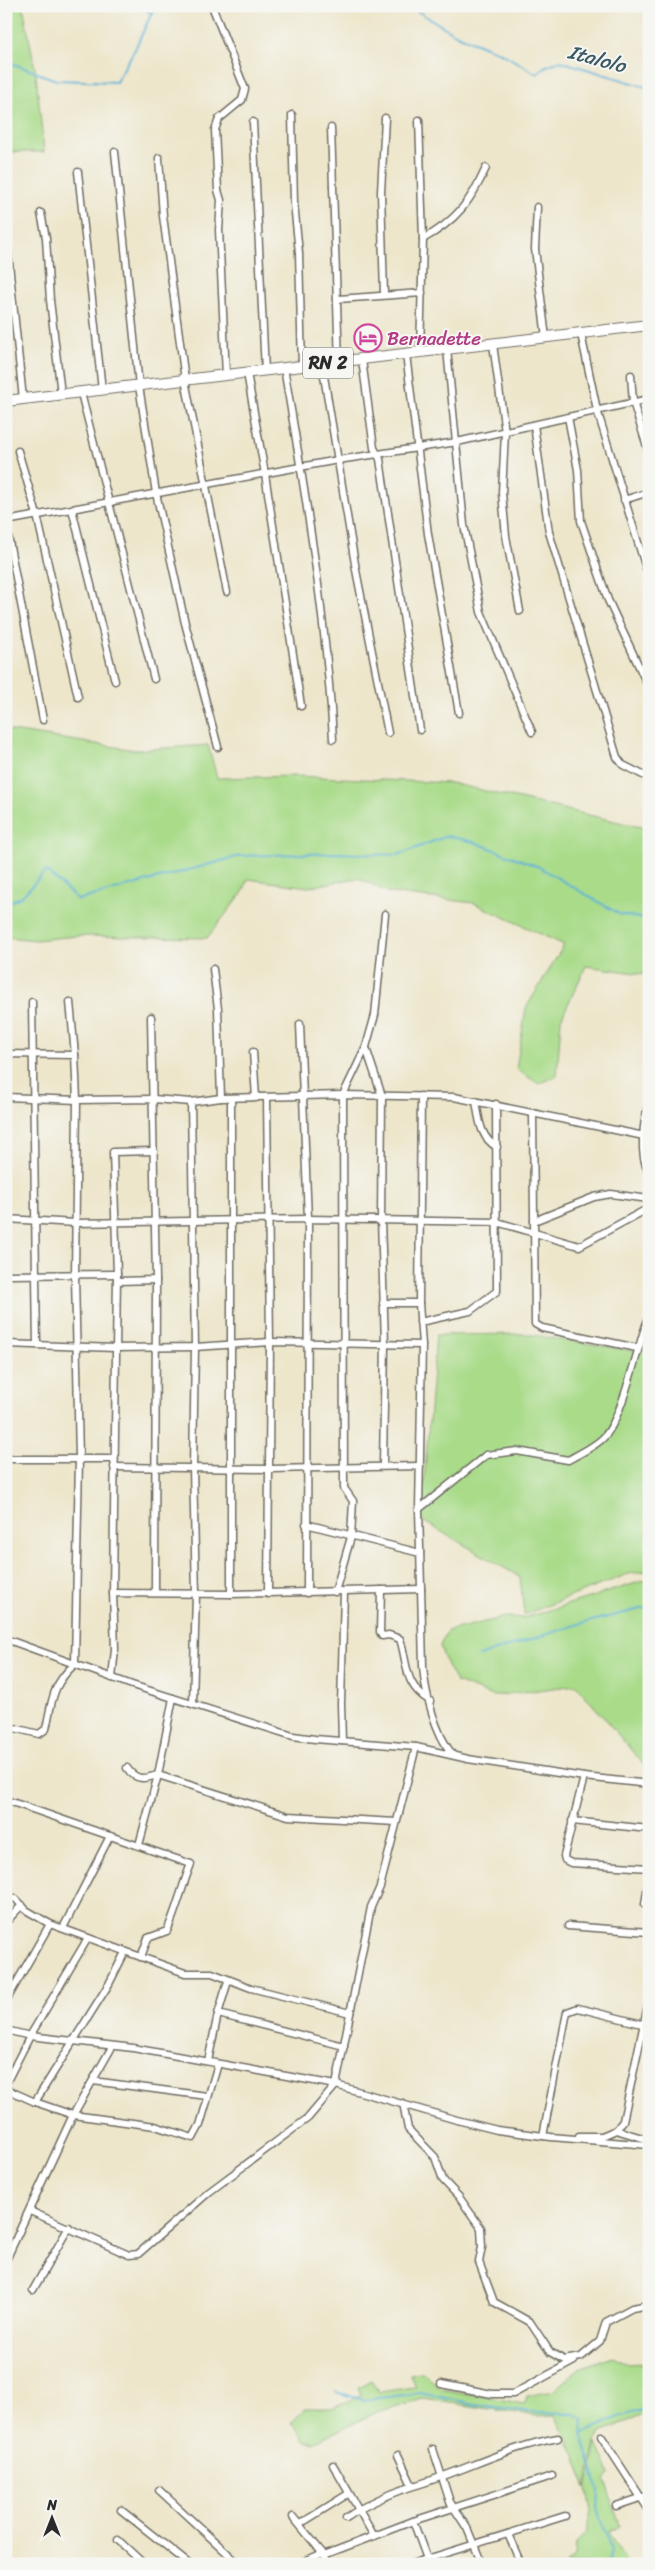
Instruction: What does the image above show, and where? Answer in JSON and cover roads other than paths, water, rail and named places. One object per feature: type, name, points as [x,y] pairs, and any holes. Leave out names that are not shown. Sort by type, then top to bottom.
[{"type":"highway","name":"RN 2","points":[[6,401],[649,325]]},
{"type":"street","points":[[212,6],[245,89],[242,100],[219,119],[215,130],[218,190],[221,200],[220,230],[226,375]]},
{"type":"street","points":[[292,115],[294,203],[299,253],[302,366]]},
{"type":"street","points":[[384,294],[381,192],[385,118]]},
{"type":"street","points":[[419,120],[423,239],[420,353]]},
{"type":"street","points":[[253,122],[266,370]]},
{"type":"street","points":[[331,128],[339,362]]},
{"type":"street","points":[[115,152],[139,386],[156,494],[185,623],[218,747]]},
{"type":"street","points":[[159,158],[163,216],[185,380],[228,592]]},
{"type":"street","points":[[423,239],[437,231],[469,201],[486,168]]},
{"type":"street","points":[[78,172],[102,390]]},
{"type":"street","points":[[537,207],[535,249],[546,338]]},
{"type":"street","points":[[41,213],[46,238],[49,292],[61,394]]},
{"type":"street","points":[[6,234],[23,399]]},
{"type":"street","points":[[338,299],[384,294],[422,293]]},
{"type":"street","points":[[581,334],[597,410],[649,578]]},
{"type":"street","points":[[493,344],[505,432],[502,492],[506,536],[520,611]]},
{"type":"street","points":[[447,349],[466,538],[481,612],[532,732]]},
{"type":"street","points":[[406,354],[428,534],[459,713]]},
{"type":"street","points":[[362,360],[374,448],[378,454],[420,730]]},
{"type":"street","points":[[322,364],[356,570],[388,733]]},
{"type":"street","points":[[284,368],[316,561],[330,688],[333,739]]},
{"type":"street","points":[[247,373],[265,474],[301,706]]},
{"type":"street","points":[[631,375],[633,402],[649,453]]},
{"type":"street","points":[[81,393],[154,679]]},
{"type":"street","points":[[6,520],[338,460],[457,442],[649,398]]},
{"type":"street","points":[[568,417],[578,470],[581,521],[608,600],[649,688]]},
{"type":"street","points":[[534,425],[549,532],[618,757],[623,765],[649,778]]},
{"type":"street","points":[[18,451],[37,515],[78,697]]},
{"type":"street","points":[[624,500],[649,492]]},
{"type":"street","points":[[72,509],[115,681]]},
{"type":"street","points":[[6,525],[43,720]]},
{"type":"street","points":[[335,1592],[351,1537],[353,1501],[344,1492],[343,1096],[366,1047],[376,1006],[385,914]]},
{"type":"street","points":[[213,969],[218,1008],[221,1098]]},
{"type":"street","points":[[32,1002],[37,1221],[35,1275],[37,1345]]},
{"type":"street","points":[[8,1727],[39,1734],[46,1729],[51,1700],[64,1675],[75,1664],[79,1458],[76,1346],[77,1100],[70,1002]]},
{"type":"street","points":[[151,1017],[156,1280],[155,1592]]},
{"type":"street","points":[[300,1024],[308,1219],[307,1593]]},
{"type":"street","points":[[366,1047],[382,1096],[381,1219],[385,1343],[383,1465]]},
{"type":"street","points":[[253,1052],[256,1098]]},
{"type":"street","points":[[6,1054],[75,1055]]},
{"type":"street","points":[[421,1096],[420,1322],[422,1345],[419,1509],[425,1683],[440,1736],[452,1754]]},
{"type":"street","points":[[6,1097],[77,1100],[153,1099],[190,1102],[221,1098],[454,1097],[496,1104],[646,1136]]},
{"type":"street","points":[[231,1098],[231,1594]]},
{"type":"street","points":[[267,1098],[270,1342],[268,1594]]},
{"type":"street","points":[[476,1101],[483,1132],[489,1142],[497,1148]]},
{"type":"street","points":[[190,1102],[194,1222],[195,1347],[193,1468],[196,1594],[193,1704]]},
{"type":"street","points":[[649,1103],[644,1119],[646,1136],[644,1162],[649,1173]]},
{"type":"street","points":[[420,1322],[470,1311],[496,1293],[496,1104]]},
{"type":"street","points":[[533,1113],[535,1324],[542,1328],[638,1348]]},
{"type":"street","points":[[112,1678],[115,1649],[114,1458],[117,1277],[113,1152],[154,1151]]},
{"type":"street","points":[[534,1221],[594,1197],[612,1194],[649,1199]]},
{"type":"street","points":[[6,1219],[76,1223],[308,1219],[420,1219],[497,1222],[579,1246],[649,1208]]},
{"type":"street","points":[[6,1275],[117,1277],[156,1280]]},
{"type":"street","points":[[383,1303],[420,1303]]},
{"type":"street","points":[[419,1509],[482,1457],[517,1451],[568,1460],[603,1439],[610,1429],[649,1317]]},
{"type":"street","points":[[6,1344],[115,1348],[195,1347],[270,1342],[422,1345]]},
{"type":"street","points":[[6,1459],[114,1458]]},
{"type":"street","points":[[114,1467],[270,1469],[383,1465],[420,1466]]},
{"type":"street","points":[[306,1524],[351,1537],[420,1553]]},
{"type":"street","points":[[114,1593],[268,1594],[421,1589]]},
{"type":"street","points":[[381,1590],[380,1632],[382,1636],[389,1635],[400,1639],[406,1672],[422,1696],[430,1701]]},
{"type":"street","points":[[342,1741],[344,1592]]},
{"type":"street","points":[[6,1639],[112,1678],[293,1736],[416,1747],[584,1778],[649,1784]]},
{"type":"street","points":[[140,1845],[158,1775],[173,1698]]},
{"type":"street","points":[[30,2212],[129,2255],[138,2254],[209,2192],[308,2118],[336,2084],[371,1907],[380,1887],[416,1747]]},
{"type":"street","points":[[127,1768],[135,1777],[143,1779],[158,1775],[288,1816],[396,1822]]},
{"type":"street","points":[[584,1778],[564,1856],[567,1862],[649,1868]]},
{"type":"street","points":[[6,1800],[191,1864],[179,1903],[172,1914],[167,1930],[148,1938],[141,1957]]},
{"type":"street","points":[[572,1821],[649,1829]]},
{"type":"street","points":[[63,1928],[110,1836]]},
{"type":"street","points":[[649,1879],[645,1904],[649,1906]]},
{"type":"street","points":[[6,1894],[26,1910],[50,1924],[124,1952],[186,1973],[208,1972],[228,1981],[350,2013]]},
{"type":"street","points":[[6,1922],[22,1905]]},
{"type":"street","points":[[6,2001],[50,1924]]},
{"type":"street","points":[[568,1926],[649,1932]]},
{"type":"street","points":[[6,2083],[30,2036],[88,1938]]},
{"type":"street","points":[[35,2102],[109,1984],[124,1952]]},
{"type":"street","points":[[208,2061],[218,2014],[228,1981]]},
{"type":"street","points":[[551,2137],[562,2135],[602,2136],[616,2130],[623,2121],[642,2024],[649,2000]]},
{"type":"street","points":[[543,2136],[567,2012],[578,2008],[642,2024]]},
{"type":"street","points":[[218,2014],[344,2046]]},
{"type":"street","points":[[6,2030],[30,2036],[133,2048],[336,2084],[497,2130],[551,2137],[648,2144]]},
{"type":"street","points":[[6,2260],[30,2212],[73,2115],[112,2047]]},
{"type":"street","points":[[6,2089],[35,2102],[73,2115],[155,2126],[193,2138],[200,2125],[218,2064]]},
{"type":"street","points":[[93,2081],[207,2096]]},
{"type":"street","points":[[403,2103],[408,2130],[435,2157],[443,2180],[459,2197],[481,2228],[482,2247],[479,2262],[494,2302],[530,2322],[546,2347],[559,2360],[581,2357]]},
{"type":"street","points":[[616,2130],[648,2144]]},
{"type":"street","points":[[34,2290],[68,2227]]},
{"type":"street","points":[[441,2384],[492,2394],[513,2394],[581,2357],[600,2341],[606,2322],[632,2308],[649,2304]]},
{"type":"street","points":[[600,2436],[649,2510]]},
{"type":"street","points":[[346,2518],[358,2509],[412,2485],[558,2438]]},
{"type":"street","points":[[433,2450],[454,2507],[467,2528],[482,2564]]},
{"type":"street","points":[[398,2455],[412,2485]]},
{"type":"street","points":[[333,2465],[348,2494],[374,2536]]},
{"type":"street","points":[[298,2564],[413,2521],[552,2476]]},
{"type":"street","points":[[159,2490],[238,2564]]},
{"type":"street","points":[[300,2524],[348,2494]]},
{"type":"street","points":[[616,2506],[649,2495]]},
{"type":"street","points":[[121,2510],[188,2564]]},
{"type":"street","points":[[411,2564],[565,2516]]},
{"type":"street","points":[[293,2517],[324,2554],[329,2564]]},
{"type":"street","points":[[413,2521],[427,2559]]},
{"type":"street","points":[[508,2534],[521,2564]]},
{"type":"street","points":[[118,2540],[144,2564]]},
{"type":"waterway","points":[[143,6],[150,13]]},
{"type":"waterway","name":"Italolo","points":[[6,61],[56,80],[116,82],[135,49],[155,6]]},
{"type":"waterway","name":"Italolo","points":[[409,6],[457,35],[503,54],[537,74],[544,67],[560,61],[649,88]]},
{"type":"waterway","points":[[6,904],[22,896],[46,871],[78,900],[240,856],[334,853],[398,855],[447,836],[474,842],[539,867],[619,914],[649,920]]},
{"type":"waterway","points":[[479,1656],[579,1624],[649,1607]]},
{"type":"waterway","points":[[336,2392],[363,2400],[420,2393],[474,2404],[530,2412],[573,2413],[583,2419],[582,2434]]},
{"type":"waterway","points":[[608,2564],[611,2550],[598,2508],[599,2491],[582,2434],[619,2417],[649,2408]]},
{"type":"place","name":"Bernadette","points":[[368,338]]}]
